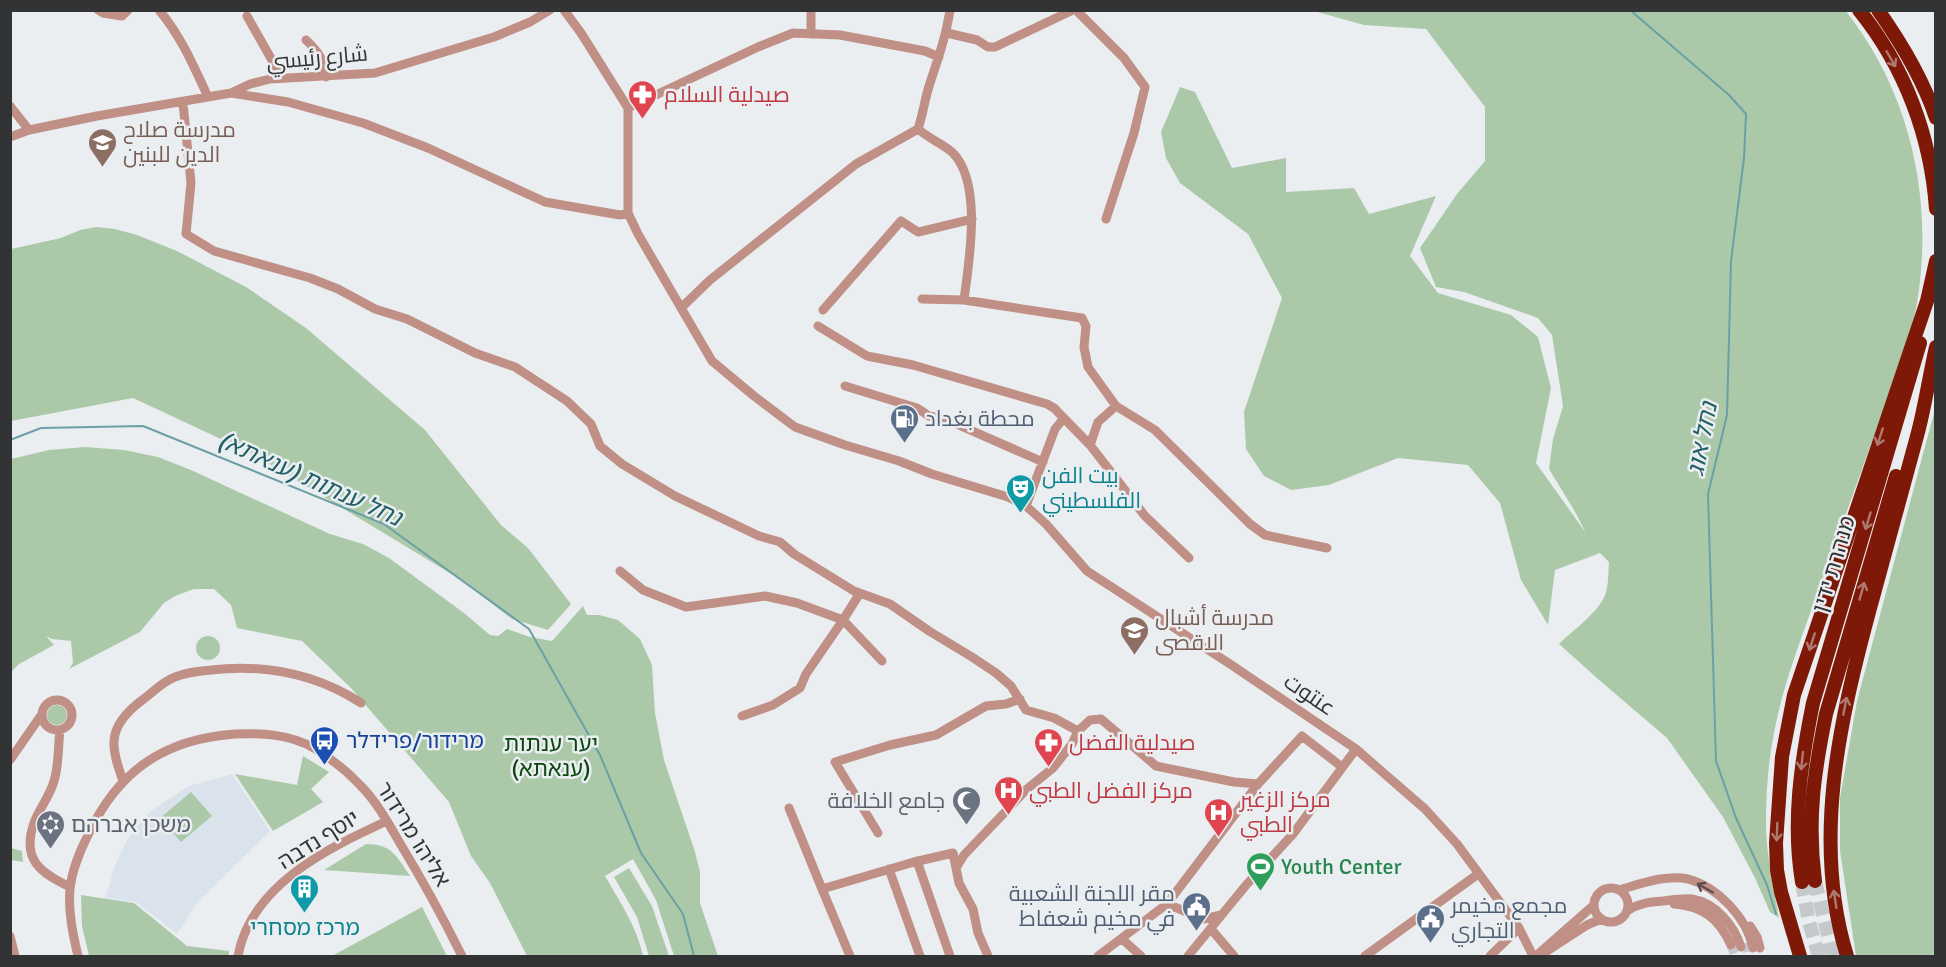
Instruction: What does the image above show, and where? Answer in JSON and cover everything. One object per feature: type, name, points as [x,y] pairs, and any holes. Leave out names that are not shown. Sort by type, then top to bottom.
[{"type":"highway","points":[[1859,10],[1895,64],[1917,114],[1931,167],[1935,210]]},
{"type":"highway","points":[[1878,10],[1909,56],[1935,118]]},
{"type":"highway","points":[[1918,75],[1926,82],[1935,84]]},
{"type":"highway","points":[[1800,957],[1786,914],[1777,870],[1779,789],[1785,736],[1794,695],[1927,301],[1935,261]]},
{"type":"highway","name":"מנהרת ידין","points":[[1935,261],[1926,323],[1813,703],[1802,758],[1797,842],[1809,881],[1812,797],[1826,714],[1935,349]]},
{"type":"highway","points":[[1847,957],[1838,922],[1833,883],[1830,817],[1835,758],[1849,688],[1918,435],[1935,349]]},
{"type":"street","points":[[98,10],[122,16],[128,10]]},
{"type":"street","points":[[159,10],[189,56],[208,97]]},
{"type":"street","name":"شارع رئيسي","points":[[10,137],[29,130],[97,116],[231,93],[250,84],[270,79],[375,73],[514,30],[550,10]]},
{"type":"street","points":[[231,93],[268,98],[363,123],[428,148],[545,202],[620,215],[628,213],[628,108],[564,10]]},
{"type":"street","points":[[811,10],[811,34]]},
{"type":"street","points":[[681,308],[710,280],[856,164],[918,129],[947,33],[950,10]]},
{"type":"street","points":[[947,33],[977,40],[988,47],[995,48],[1074,10],[1124,58],[1144,87],[1134,133],[1107,219]]},
{"type":"street","points":[[247,16],[282,78]]},
{"type":"street","points":[[628,108],[793,33],[840,35],[926,51],[939,57]]},
{"type":"street","points":[[306,40],[320,55],[326,77]]},
{"type":"street","points":[[268,98],[263,88],[270,79]]},
{"type":"street","points":[[183,103],[191,183],[186,234],[214,251],[320,281],[375,309],[407,319],[475,353],[515,367],[567,401],[591,424],[600,446],[646,480],[759,536],[780,542],[801,559],[860,593],[890,604],[928,631],[972,657],[1011,686],[1026,710],[1054,718],[1078,731]]},
{"type":"street","points":[[10,106],[29,130]]},
{"type":"street","points":[[918,129],[951,152],[963,166],[972,219],[964,300]]},
{"type":"street","name":"عنتوت","points":[[628,213],[712,361],[795,427],[1008,497],[1026,506],[1046,524],[1087,572],[1230,663],[1356,749],[1425,809],[1457,844],[1519,928],[1535,957]]},
{"type":"street","points":[[823,310],[901,221],[918,232],[972,219]]},
{"type":"street","points":[[922,299],[964,300],[1082,318],[1086,326],[1084,347],[1088,367],[1116,406],[1155,430],[1264,535],[1327,548]]},
{"type":"street","points":[[818,326],[867,356],[913,365],[1054,408],[1090,446],[1145,516],[1189,558]]},
{"type":"street","points":[[846,386],[917,408],[929,416],[945,419],[1043,462]]},
{"type":"street","points":[[1090,446],[1098,422],[1116,406]]},
{"type":"street","points":[[1026,506],[1054,429],[1064,418]]},
{"type":"street","points":[[620,571],[643,590],[686,607],[765,596],[797,603],[843,620],[882,661]]},
{"type":"street","points":[[742,716],[773,705],[800,688],[806,674],[860,593]]},
{"type":"street","points":[[123,781],[114,743],[117,727],[138,703],[174,677],[191,672],[232,668],[271,670],[333,686],[361,703]]},
{"type":"street","points":[[878,833],[835,762],[890,745],[936,735],[986,706],[1006,704],[1020,699]]},
{"type":"street","points":[[10,760],[46,705],[54,700],[65,702],[69,705],[73,715],[72,720],[60,730],[50,728],[45,724],[42,714]]},
{"type":"street","points":[[956,868],[964,855],[1027,789],[1053,768],[1072,744],[1078,731],[1090,720],[1101,719],[1156,766],[1234,782],[1258,784]]},
{"type":"street","points":[[60,730],[54,781],[34,824],[32,851],[33,858],[43,873],[70,887]]},
{"type":"street","name":"אליהו מרידור","points":[[78,957],[70,911],[70,887],[75,865],[94,822],[108,799],[123,781],[155,757],[185,742],[231,735],[283,736],[313,748],[343,769],[370,796],[387,820],[421,878],[462,957]]},
{"type":"street","points":[[1098,957],[1167,904],[1258,784],[1302,736],[1342,767]]},
{"type":"street","points":[[1188,957],[1246,885],[1293,834],[1356,749]]},
{"type":"street","points":[[789,808],[850,957]]},
{"type":"street","name":"יוסף נדבה","points":[[238,957],[252,918],[280,885],[303,866],[387,820]]},
{"type":"street","points":[[822,890],[917,861],[953,853],[959,883],[973,909],[978,933],[988,957]]},
{"type":"street","points":[[917,861],[950,957]]},
{"type":"street","points":[[889,869],[920,957]]},
{"type":"street","points":[[1365,957],[1478,874]]},
{"type":"street","points":[[1535,957],[1594,904],[1603,891],[1619,890],[1653,880],[1687,879],[1705,886],[1746,919],[1757,937],[1746,946]]},
{"type":"street","points":[[1619,890],[1627,901],[1627,911]]},
{"type":"street","points":[[1535,957],[1558,946],[1594,921],[1601,919],[1615,922],[1639,904],[1691,899],[1711,902],[1725,911],[1737,923],[1746,946]]},
{"type":"street","points":[[1648,903],[1697,908],[1711,916],[1746,946]]},
{"type":"street","points":[[1167,904],[1204,919],[1222,915]]},
{"type":"street","points":[[1594,904],[1601,919]]},
{"type":"street","points":[[1490,957],[1519,928]]},
{"type":"street","points":[[1210,929],[1234,957]]},
{"type":"street","points":[[10,936],[15,957]]},
{"type":"street","points":[[1122,939],[1141,957]]},
{"type":"shaded area","points":[[232,774],[270,831],[197,903],[177,934],[136,902],[105,898],[116,863],[126,842],[151,811],[189,786]]},
{"type":"green space","points":[[1845,10],[1868,42],[1901,112],[1912,149],[1919,187],[1922,225],[1921,264],[1917,303],[1903,357],[1802,637],[1777,717],[1769,767],[1766,835],[1779,918],[1770,912],[1723,817],[1667,738],[1559,644],[1591,615],[1605,595],[1609,562],[1600,553],[1555,570],[1548,625],[1521,580],[1500,503],[1468,465],[1398,458],[1329,485],[1291,490],[1264,476],[1246,449],[1244,412],[1282,298],[1248,234],[1180,183],[1166,158],[1161,132],[1180,87],[1195,92],[1232,168],[1286,158],[1286,192],[1354,188],[1369,214],[1436,196],[1410,256],[1438,293],[1511,315],[1538,337],[1551,388],[1536,463],[1586,533],[1549,469],[1553,439],[1563,406],[1552,335],[1538,318],[1464,292],[1436,287],[1420,248],[1457,194],[1485,161],[1485,107],[1426,29],[1364,25],[1314,11]]},
{"type":"green space","points":[[96,227],[137,235],[177,251],[246,287],[306,328],[425,430],[501,525],[528,548],[571,604],[548,630],[512,619],[463,581],[253,454],[133,398],[11,421],[11,249],[61,238],[80,230]]},
{"type":"green space","points":[[1935,409],[1935,956],[1856,956],[1840,851],[1840,798],[1857,701]]},
{"type":"green space","name":"יער ענתות (ענאתא)","points":[[85,447],[124,450],[158,457],[330,534],[363,544],[389,558],[490,635],[498,636],[507,629],[530,637],[552,641],[583,606],[587,615],[599,615],[618,620],[640,639],[652,665],[655,713],[664,760],[695,852],[700,872],[700,903],[718,956],[674,956],[656,900],[633,859],[605,876],[632,925],[643,956],[527,956],[490,883],[471,856],[449,802],[351,688],[302,641],[237,628],[231,605],[214,589],[194,589],[175,596],[164,603],[140,632],[69,669],[73,663],[71,641],[46,636],[54,645],[19,664],[11,672],[11,459],[49,450]]},
{"type":"green space","points":[[208,636],[216,640],[220,648],[216,656],[208,660],[200,656],[196,648],[200,640]]},
{"type":"green space","points":[[57,705],[64,708],[67,715],[64,722],[57,725],[50,722],[47,715],[50,708]]},
{"type":"green space","points":[[303,756],[329,772],[311,789],[323,802],[273,831],[235,774],[297,785]]},
{"type":"green space","points":[[191,792],[212,816],[181,842],[160,818]]},
{"type":"green space","points":[[366,844],[388,849],[397,857],[410,876],[324,870]]},
{"type":"green space","points":[[11,848],[22,851],[23,862],[11,860]]},
{"type":"green space","points":[[629,868],[652,906],[669,956],[649,956],[637,917],[614,877]]},
{"type":"green space","points":[[81,895],[134,903],[187,946],[229,951],[229,956],[89,956],[82,926]]},
{"type":"green space","points":[[422,907],[447,956],[332,956]]},
{"type":"waterway","name":"נחל אוג","points":[[1630,10],[1729,95],[1746,114],[1744,158],[1731,261],[1727,415],[1708,494],[1716,761],[1736,818],[1767,885],[1776,914]]},
{"type":"waterway","name":"נחל ענתות (ענאתא)","points":[[10,440],[41,428],[143,426],[384,524],[529,629],[600,755],[641,853],[683,914],[694,956]]},
{"type":"tunnel","points":[[1815,881],[1833,956]]},
{"type":"tunnel","points":[[1802,882],[1809,922],[1819,956]]},
{"type":"tunnel","points":[[1746,943],[1749,956]]},
{"type":"tunnel","points":[[1731,945],[1735,956]]},
{"type":"place","name":"صيدلية السلام","points":[[643,120]]},
{"type":"place","name":"مدرسة صلاح الدين للبنين","points":[[102,168]]},
{"type":"place","name":"محطة بغداد","points":[[904,444]]},
{"type":"place","name":"بيت الفن الفلسطيني","points":[[1021,514]]},
{"type":"place","name":"مدرسة أشبال الاقصى","points":[[1134,656]]},
{"type":"place","name":"מרידור/פרידלר","points":[[325,766]]},
{"type":"place","name":"صيدلية الفضل","points":[[1048,768]]},
{"type":"place","name":"مركز الفضل الطبي","points":[[1008,816]]},
{"type":"place","name":"جامع الخلافة","points":[[966,826]]},
{"type":"place","name":"مركز الزغير الطبي","points":[[1219,838]]},
{"type":"place","name":"משכן אברהם","points":[[50,850]]},
{"type":"place","name":"Youth Center","points":[[1260,892]]},
{"type":"place","name":"מרכז מסחרי","points":[[305,914]]},
{"type":"place","name":"مقر اللجنة الشعبية في مخيم شعفاط","points":[[1196,932]]},
{"type":"place","name":"مجمع مخيمر التجاري","points":[[1430,944]]}]
